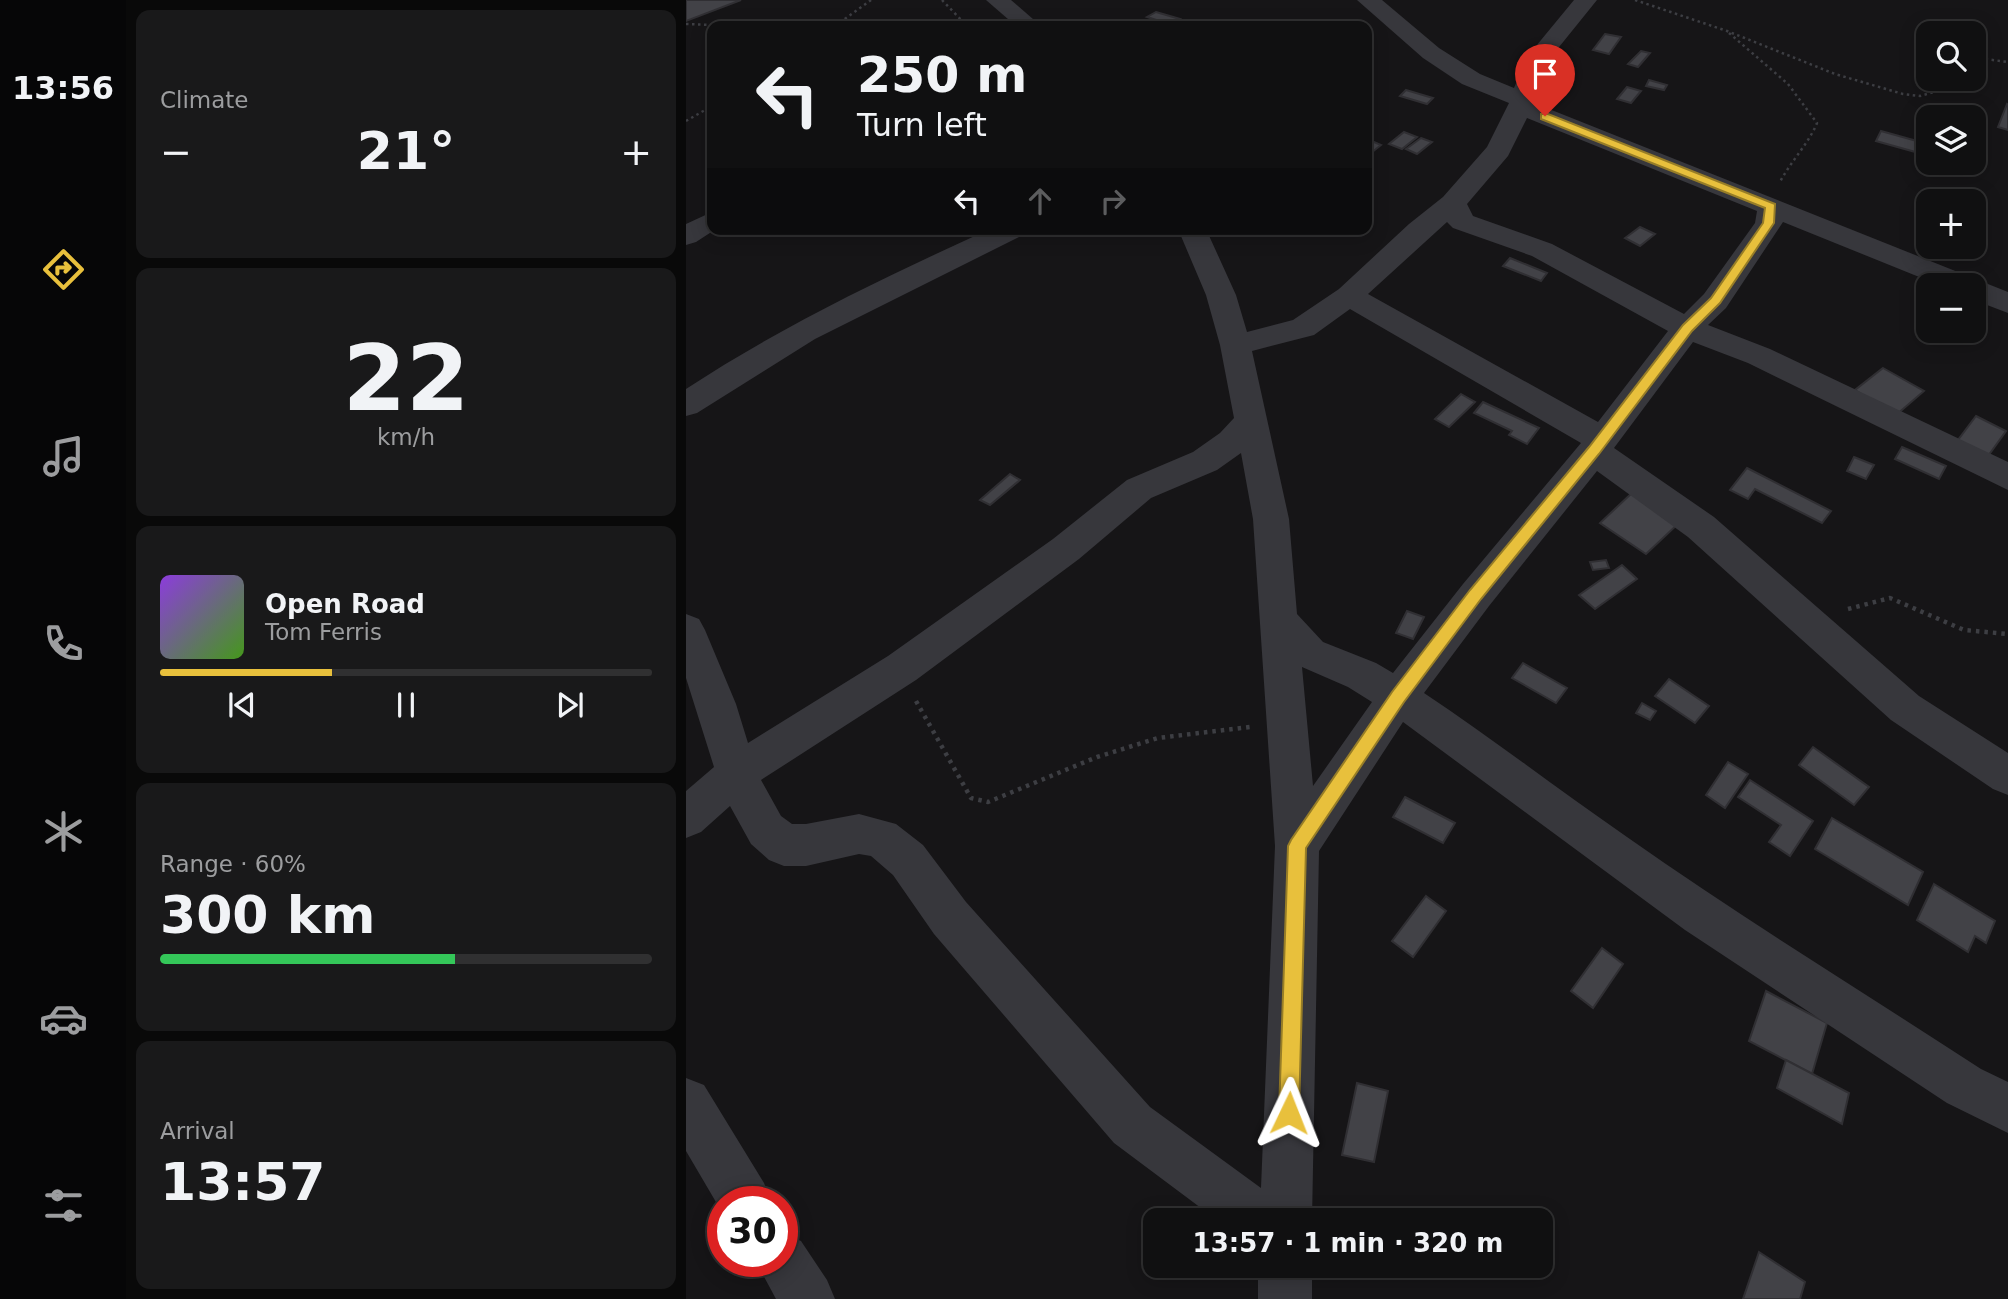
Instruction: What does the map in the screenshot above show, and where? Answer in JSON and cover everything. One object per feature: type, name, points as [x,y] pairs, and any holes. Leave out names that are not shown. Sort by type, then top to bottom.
[{"type":"street","points":[[997,0],[1024,21]]},
{"type":"street","points":[[1368,0],[1431,52],[1471,79],[1521,103],[1936,273]]},
{"type":"street","points":[[1235,345],[1303,327],[1349,296],[1419,230],[1453,203],[1499,150],[1521,103],[1527,77],[1538,55],[1586,0]]},
{"type":"street","points":[[1453,203],[1456,215],[1463,222],[1542,250],[1687,328],[1807,379],[2008,477]]},
{"type":"street","points":[[1297,846],[1398,697],[1476,595],[1598,445],[1687,328],[1715,301],[1758,242],[1769,223],[1771,206]]},
{"type":"street","points":[[686,236],[707,223]]},
{"type":"street","points":[[686,405],[758,357],[820,322],[1001,235]]},
{"type":"street","points":[[1195,235],[1221,295],[1235,345],[1271,519],[1297,846],[1286,1208]]},
{"type":"street","points":[[1986,294],[2008,303]]},
{"type":"street","points":[[1349,296],[1598,445],[1701,527],[1905,708],[2008,776]]},
{"type":"street","points":[[686,818],[737,773],[902,668],[1066,549],[1131,495],[1205,461],[1232,442],[1251,420]]},
{"type":"street","points":[[1279,620],[1309,653],[1362,675],[1398,697],[1479,752],[1610,851],[1702,914],[1964,1086],[2008,1108]]},
{"type":"street","points":[[686,630],[716,704],[737,773],[752,810],[766,830],[784,845],[806,845],[859,834],[881,838],[908,860],[950,918],[1132,1125],[1245,1208]]},
{"type":"street","points":[[686,1102],[736,1186]]},
{"type":"street","points":[[793,1277],[808,1299]]},
{"type":"street","points":[[1285,1278],[1285,1299]]},
{"type":"path","points":[[842,21],[871,0]]},
{"type":"path","points":[[942,0],[962,21]]},
{"type":"path","points":[[1635,0],[1727,31],[1835,74],[1903,94],[1920,96],[1935,91]]},
{"type":"path","points":[[686,24],[707,25]]},
{"type":"path","points":[[1727,31],[1803,98],[1816,123],[1813,133],[1791,160],[1771,206]]},
{"type":"path","points":[[1986,59],[2008,62]]},
{"type":"path","points":[[686,121],[707,109]]},
{"type":"path","points":[[1814,628],[1838,613],[1875,600],[1891,598],[1964,630],[2008,634]]},
{"type":"path","points":[[902,668],[920,711],[971,798],[988,802],[1097,757],[1158,738],[1287,724]]},
{"type":"building","points":[[686,0],[741,0],[686,21]]},
{"type":"building","points":[[1156,12],[1180,19],[1160,21],[1147,17]]},
{"type":"building","points":[[1605,34],[1621,37],[1609,54],[1593,50]]},
{"type":"building","points":[[1641,51],[1650,53],[1638,67],[1628,64]]},
{"type":"building","points":[[1649,80],[1667,85],[1664,90],[1646,86]]},
{"type":"building","points":[[1627,87],[1641,91],[1631,103],[1617,99]]},
{"type":"building","points":[[1406,90],[1433,98],[1427,104],[1400,96]]},
{"type":"building","points":[[2008,105],[2008,130],[1998,127]]},
{"type":"building","points":[[1881,131],[1916,141],[1916,152],[1876,141]]},
{"type":"building","points":[[1404,132],[1417,137],[1402,149],[1389,144]]},
{"type":"building","points":[[1421,138],[1432,142],[1417,154],[1406,149]]},
{"type":"building","points":[[1372,141],[1381,145],[1372,152]]},
{"type":"building","points":[[1640,227],[1655,234],[1640,246],[1625,238]]},
{"type":"building","points":[[1510,258],[1547,273],[1541,281],[1503,266]]},
{"type":"building","points":[[1883,368],[1924,391],[1896,415],[1855,390]]},
{"type":"building","points":[[1461,394],[1475,402],[1449,427],[1435,419]]},
{"type":"building","points":[[1483,402],[1539,428],[1527,444],[1509,435],[1512,431],[1474,413]]},
{"type":"building","points":[[1976,416],[2006,431],[1983,463],[1952,448]]},
{"type":"building","points":[[1902,447],[1946,466],[1939,479],[1895,459]]},
{"type":"building","points":[[1854,457],[1874,465],[1866,479],[1847,471]]},
{"type":"building","points":[[1747,468],[1831,511],[1822,523],[1755,489],[1748,499],[1730,490]]},
{"type":"building","points":[[1010,474],[1020,480],[990,505],[980,500]]},
{"type":"building","points":[[1633,492],[1680,522],[1646,554],[1600,523]]},
{"type":"building","points":[[1606,560],[1609,568],[1593,570],[1590,562]]},
{"type":"building","points":[[1622,565],[1637,579],[1595,609],[1579,595]]},
{"type":"building","points":[[1407,611],[1424,617],[1413,639],[1396,633]]},
{"type":"building","points":[[1523,663],[1567,688],[1556,703],[1512,678]]},
{"type":"building","points":[[1669,679],[1709,706],[1695,723],[1655,696]]},
{"type":"building","points":[[1642,703],[1656,711],[1650,720],[1636,713]]},
{"type":"building","points":[[1813,747],[1869,787],[1854,805],[1799,765]]},
{"type":"building","points":[[1728,762],[1748,774],[1725,808],[1706,795]]},
{"type":"building","points":[[1750,780],[1813,821],[1790,856],[1769,842],[1781,825],[1738,797]]},
{"type":"building","points":[[1405,797],[1455,823],[1443,843],[1393,817]]},
{"type":"building","points":[[1832,818],[1923,872],[1908,905],[1815,849]]},
{"type":"building","points":[[1934,884],[1995,921],[1986,943],[1975,936],[1968,952],[1917,920]]},
{"type":"building","points":[[1426,896],[1446,911],[1413,957],[1392,941]]},
{"type":"building","points":[[1602,948],[1623,964],[1593,1008],[1571,991]]},
{"type":"building","points":[[1766,991],[1827,1023],[1812,1074],[1749,1041]]},
{"type":"building","points":[[1786,1060],[1849,1093],[1842,1124],[1777,1088]]},
{"type":"building","points":[[1357,1083],[1388,1091],[1374,1162],[1342,1155]]},
{"type":"building","points":[[1759,1252],[1805,1282],[1800,1299],[1743,1299]]},
{"type":"route","points":[[1289,1113],[1297,846],[1398,697],[1476,595],[1594,451],[1687,328],[1715,301],[1769,223],[1771,206],[1545,116]]}]
